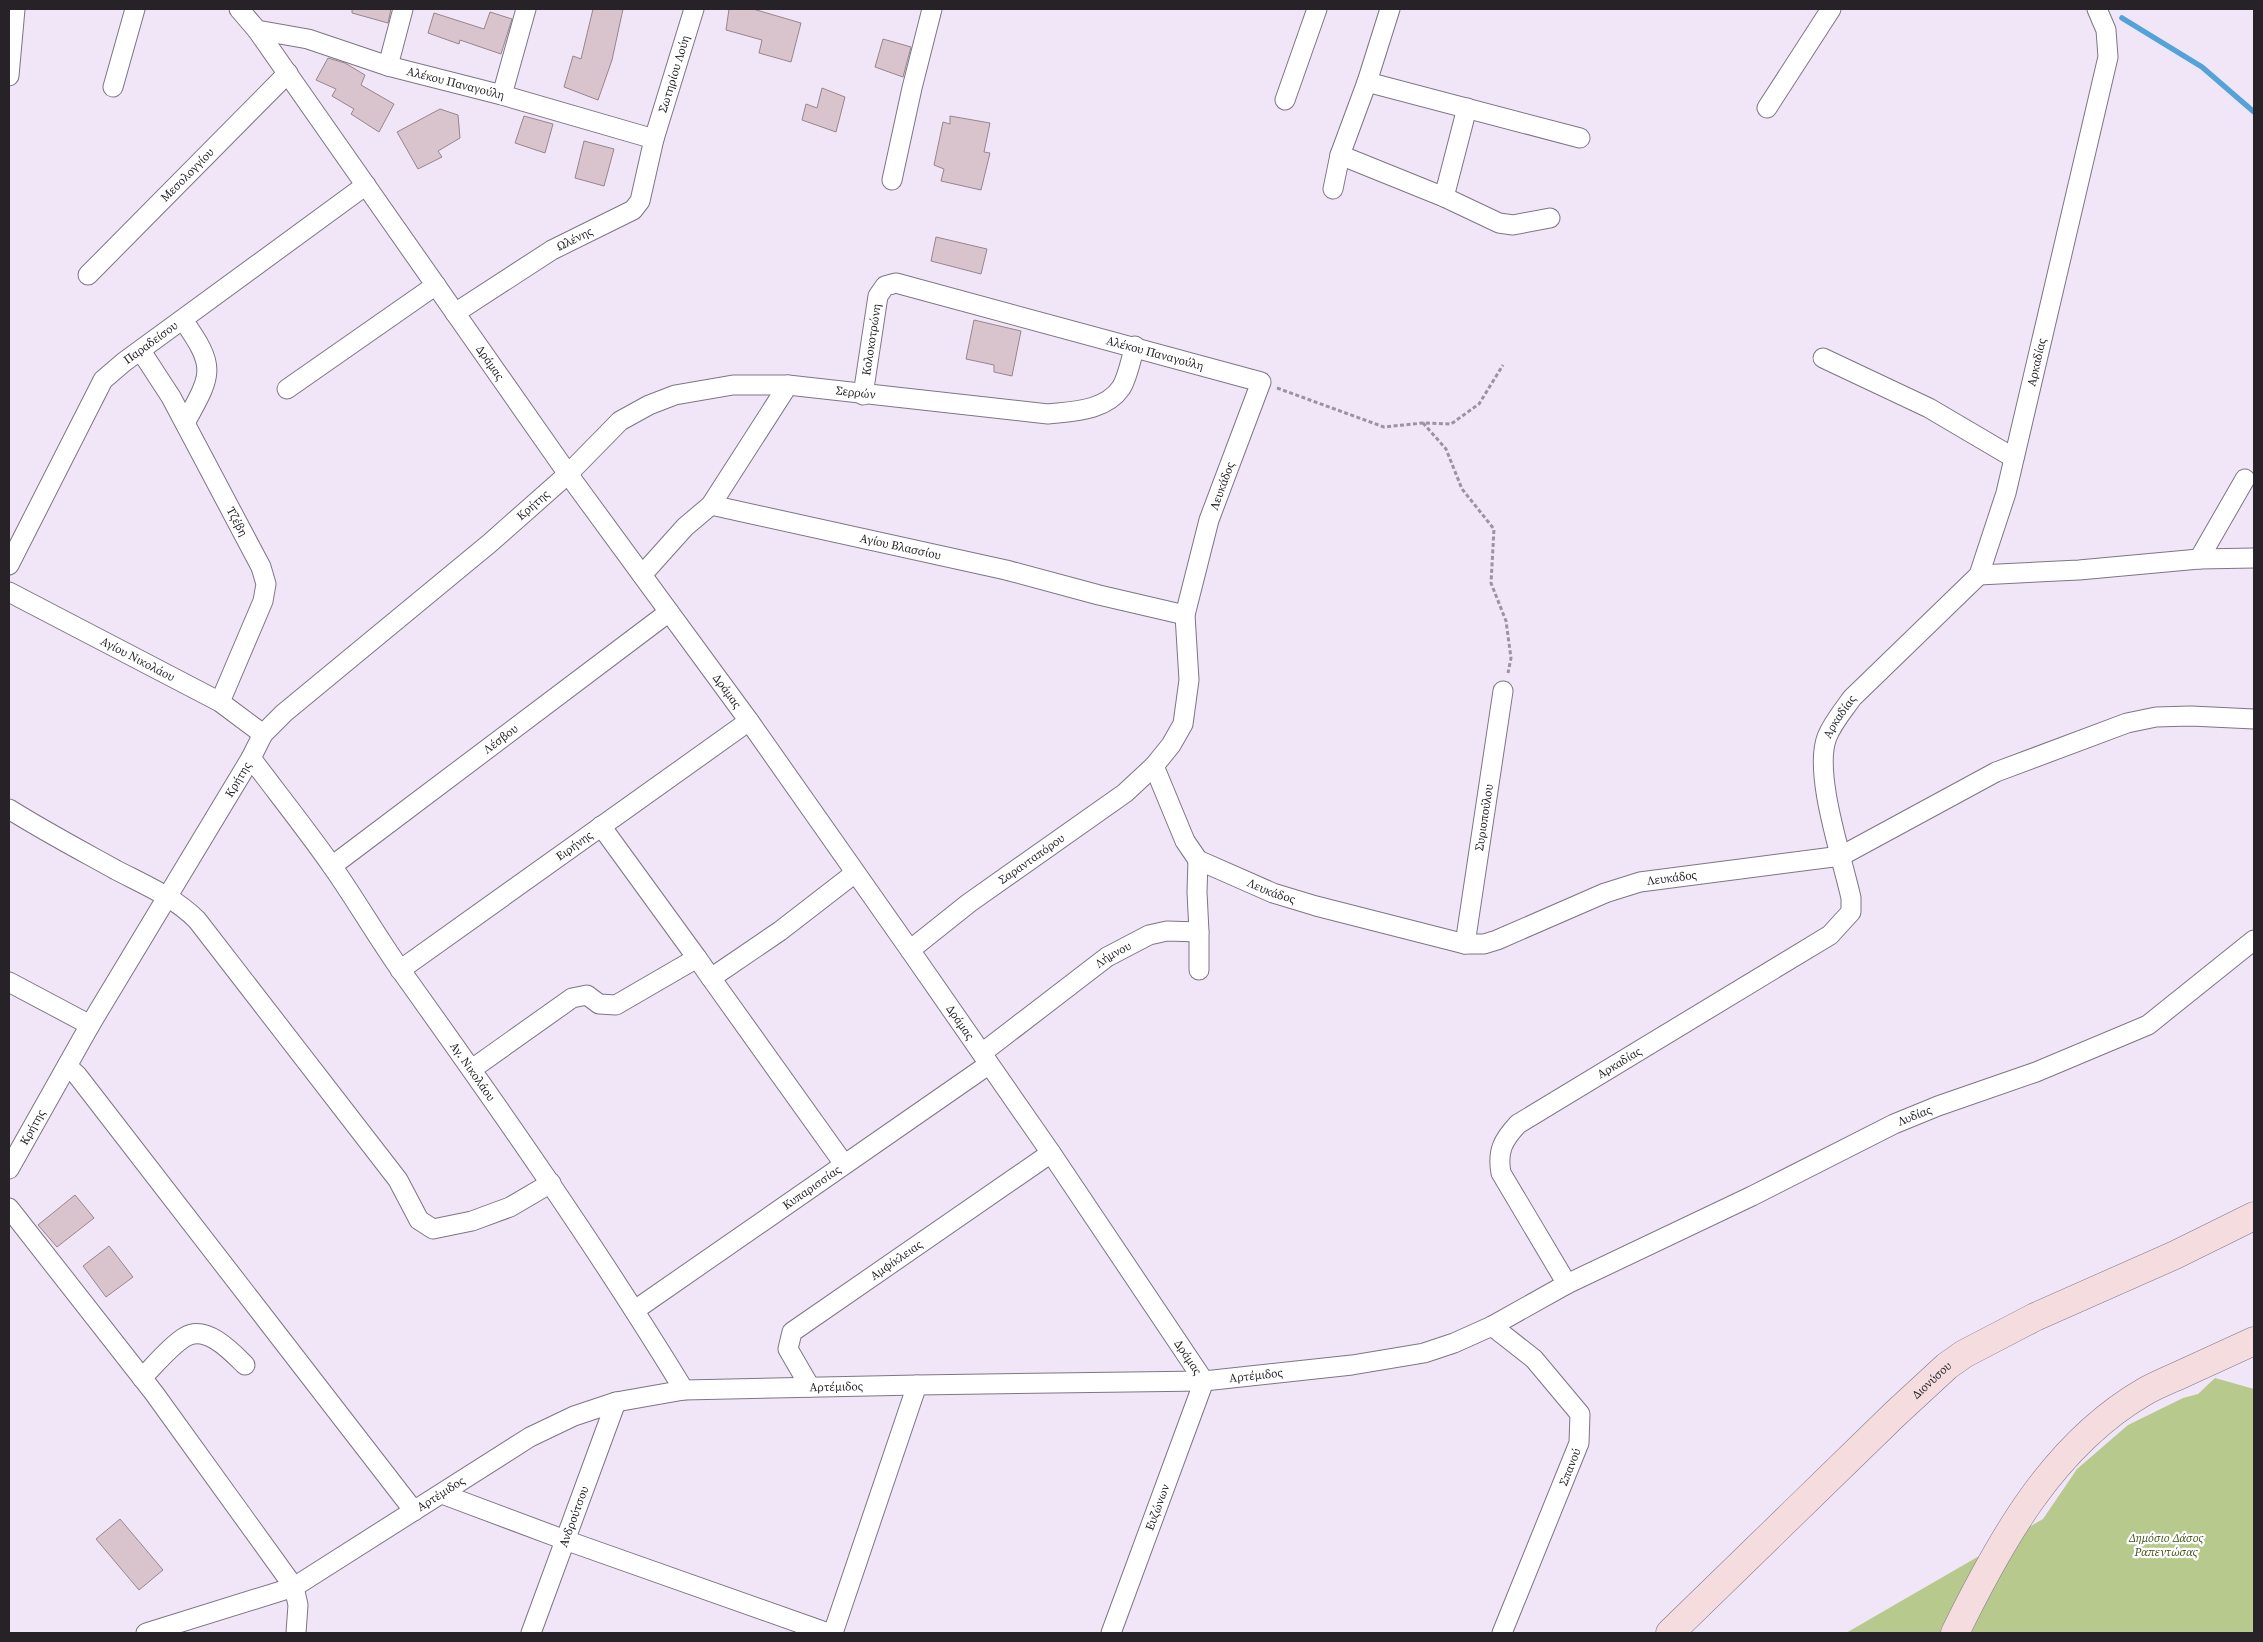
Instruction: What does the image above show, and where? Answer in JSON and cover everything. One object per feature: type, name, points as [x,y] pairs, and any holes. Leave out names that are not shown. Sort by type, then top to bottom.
[{"type":"main road","name":"Διονύσου","points":[[1670,1633],[1894,1414],[1947,1366],[1964,1354],[2034,1317],[2175,1255],[2254,1216]]},
{"type":"main road","points":[[1955,1633],[1977,1588],[2021,1514],[2045,1482],[2084,1437],[2145,1391],[2254,1341]]},
{"type":"street","points":[[9,76],[15,9]]},
{"type":"street","points":[[113,87],[135,9]]},
{"type":"street","name":"Δράμας","points":[[239,9],[258,30],[568,474],[749,721],[1051,1153],[1204,1381]]},
{"type":"street","points":[[388,66],[404,9]]},
{"type":"street","points":[[502,95],[526,9]]},
{"type":"street","name":"Σωτηρίου Λούη","points":[[654,139],[694,9]]},
{"type":"street","points":[[892,180],[932,9]]},
{"type":"street","points":[[1285,100],[1317,9]]},
{"type":"street","points":[[1333,189],[1340,155],[1367,82],[1390,9]]},
{"type":"street","points":[[1767,108],[1831,9]]},
{"type":"street","name":"Αρκαδίας","points":[[1567,1284],[1501,1173],[1500,1154],[1507,1136],[1518,1124],[1830,935],[1850,912],[1851,898],[1824,782],[1823,762],[1827,738],[1835,720],[1852,698],[1979,575],[1999,518],[2014,458],[2108,57],[2106,30],[2097,9]]},
{"type":"street","name":"Αλέκου Παναγούλη","points":[[258,30],[308,39],[388,66],[502,95],[654,139]]},
{"type":"street","name":"Μεσολογγίου","points":[[88,275],[288,73]]},
{"type":"street","points":[[1367,82],[1580,138]]},
{"type":"street","points":[[1444,197],[1467,108]]},
{"type":"street","name":"Ωλένης","points":[[455,313],[552,250],[633,210],[640,200],[654,139]]},
{"type":"street","points":[[1340,155],[1444,197],[1500,223],[1513,225],[1550,218]]},
{"type":"street","name":"Παραδείσου","points":[[9,565],[103,380],[124,362],[366,185]]},
{"type":"street","name":"Αλέκου Παναγούλη","points":[[885,286],[896,283],[1135,346],[1260,382]]},
{"type":"street","points":[[287,389],[436,286]]},
{"type":"street","name":"Κολοκοτρώνη","points":[[863,395],[878,296],[885,286]]},
{"type":"street","points":[[183,320],[202,347],[208,366],[205,384],[185,423]]},
{"type":"street","name":"Σερρών","points":[[568,474],[620,421],[650,405],[675,395],[734,385],[788,385],[863,395],[1048,414],[1085,409],[1107,401],[1122,387],[1135,346]]},
{"type":"street","name":"Τζέβη","points":[[141,351],[171,396],[261,567],[266,584],[263,601],[220,702]]},
{"type":"street","points":[[1823,358],[1929,408],[2014,458]]},
{"type":"street","name":"Λευκάδος","points":[[1154,766],[1171,745],[1183,724],[1189,680],[1185,615],[1210,520],[1260,382]]},
{"type":"street","points":[[642,575],[684,527],[711,505],[788,385]]},
{"type":"street","name":"Κρήτης","points":[[9,1170],[90,1025],[169,896],[251,758],[263,734],[292,706],[490,543],[568,474]]},
{"type":"street","points":[[2199,559],[2245,479]]},
{"type":"street","name":"Αγίου Βλασσίου","points":[[711,505],[1006,570],[1185,615]]},
{"type":"street","points":[[1979,575],[2079,570],[2199,559],[2254,558]]},
{"type":"street","name":"Αγίου Νικολάου","points":[[9,592],[220,702],[263,734]]},
{"type":"street","name":"Λέσβου","points":[[332,866],[669,612]]},
{"type":"street","name":"Συριοπούλου","points":[[1465,944],[1503,691]]},
{"type":"street","points":[[1841,856],[1996,772],[2127,723],[2182,716],[2254,719]]},
{"type":"street","name":"Ειρήνης","points":[[400,970],[749,721]]},
{"type":"street","name":"Αγ. Νικολάου","points":[[251,758],[332,866],[400,970],[551,1183],[635,1310],[684,1390]]},
{"type":"street","points":[[1154,766],[1185,841],[1198,860],[1199,970]]},
{"type":"street","name":"Σαρανταπόρου","points":[[910,950],[969,903],[1126,793],[1154,766]]},
{"type":"street","points":[[9,809],[82,851],[169,896],[198,920],[398,1180],[420,1220],[433,1229],[472,1221],[510,1207],[551,1183]]},
{"type":"street","points":[[601,826],[844,1164]]},
{"type":"street","name":"Λευκάδος","points":[[1198,860],[1273,893],[1316,906],[1465,944],[1484,944],[1498,940],[1605,893],[1640,882],[1841,856]]},
{"type":"street","points":[[711,978],[780,931],[855,873]]},
{"type":"street","name":"Λήμνου","points":[[985,1059],[1108,957],[1149,935],[1167,930],[1199,932]]},
{"type":"street","name":"Λυδίας","points":[[1567,1284],[1752,1196],[1894,1124],[1938,1106],[2036,1072],[2148,1025],[2254,940]]},
{"type":"street","points":[[472,1069],[572,998],[587,995],[599,1004],[616,1005],[697,958]]},
{"type":"street","points":[[9,982],[90,1025]]},
{"type":"street","name":"Κυπαρισσίας","points":[[635,1310],[844,1164],[985,1059]]},
{"type":"street","points":[[67,1066],[77,1075],[414,1511]]},
{"type":"street","name":"Αμφίκλειας","points":[[810,1387],[788,1349],[792,1332],[1051,1153]]},
{"type":"street","points":[[9,1208],[142,1378],[294,1587],[298,1605],[296,1633]]},
{"type":"street","name":"Αρτέμιδος","points":[[146,1633],[294,1587],[530,1437],[574,1416],[616,1402],[684,1390],[917,1384],[1204,1381],[1352,1365],[1424,1353],[1454,1343],[1492,1326],[1567,1284]]},
{"type":"street","name":"Σπανού","points":[[1492,1326],[1534,1359],[1580,1414],[1579,1443],[1502,1633]]},
{"type":"street","points":[[142,1378],[186,1336],[201,1334],[212,1338],[234,1354],[245,1365]]},
{"type":"street","name":"Ευζώνων","points":[[1112,1633],[1204,1381]]},
{"type":"street","points":[[833,1633],[917,1384]]},
{"type":"street","name":"Ανδρούτσου","points":[[531,1633],[616,1402]]},
{"type":"street","points":[[442,1494],[565,1540],[828,1633]]},
{"type":"path","points":[[1260,382],[1384,428],[1423,423],[1451,424],[1479,404],[1503,365]]},
{"type":"path","points":[[1423,423],[1446,449],[1462,489],[1494,528],[1491,583],[1506,621],[1511,658],[1503,691]]},
{"type":"green space","name":"Δημόσιο Δάσος Ραπεντώσας","points":[[2215,1378],[2254,1389],[2254,1633],[1846,1633],[2043,1519],[2077,1469],[2128,1425],[2183,1398],[2198,1394]]},
{"type":"building","points":[[352,9],[391,9],[388,23],[352,13]]},
{"type":"building","points":[[593,9],[623,9],[612,60],[598,100],[564,87],[573,56],[581,59]]},
{"type":"building","points":[[729,9],[753,9],[801,23],[791,62],[759,53],[762,40],[726,30]]},
{"type":"building","points":[[490,12],[512,19],[501,54],[460,40],[459,44],[428,33],[434,13],[484,29]]},
{"type":"building","points":[[883,39],[911,47],[903,77],[875,67]]},
{"type":"building","points":[[328,58],[345,63],[365,75],[361,85],[394,104],[379,132],[351,114],[354,109],[332,96],[336,89],[316,80]]},
{"type":"building","points":[[822,88],[845,97],[836,132],[802,120],[806,104],[817,108]]},
{"type":"building","points":[[440,109],[458,115],[460,138],[438,151],[442,157],[418,169],[397,132]]},
{"type":"building","points":[[524,116],[553,124],[545,153],[515,143]]},
{"type":"building","points":[[950,116],[990,123],[984,152],[990,153],[981,190],[941,181],[944,169],[934,165],[943,122],[950,124]]},
{"type":"building","points":[[584,141],[614,149],[604,186],[575,178]]},
{"type":"building","points":[[936,237],[987,249],[981,274],[931,261]]},
{"type":"building","points":[[974,320],[1021,331],[1012,376],[994,372],[994,365],[966,359]]},
{"type":"building","points":[[75,1195],[94,1218],[57,1247],[38,1225]]},
{"type":"building","points":[[109,1246],[133,1277],[106,1297],[83,1266]]},
{"type":"building","points":[[120,1519],[163,1570],[139,1590],[96,1539]]},
{"type":"waterway","points":[[2122,18],[2202,67],[2254,112]]}]
